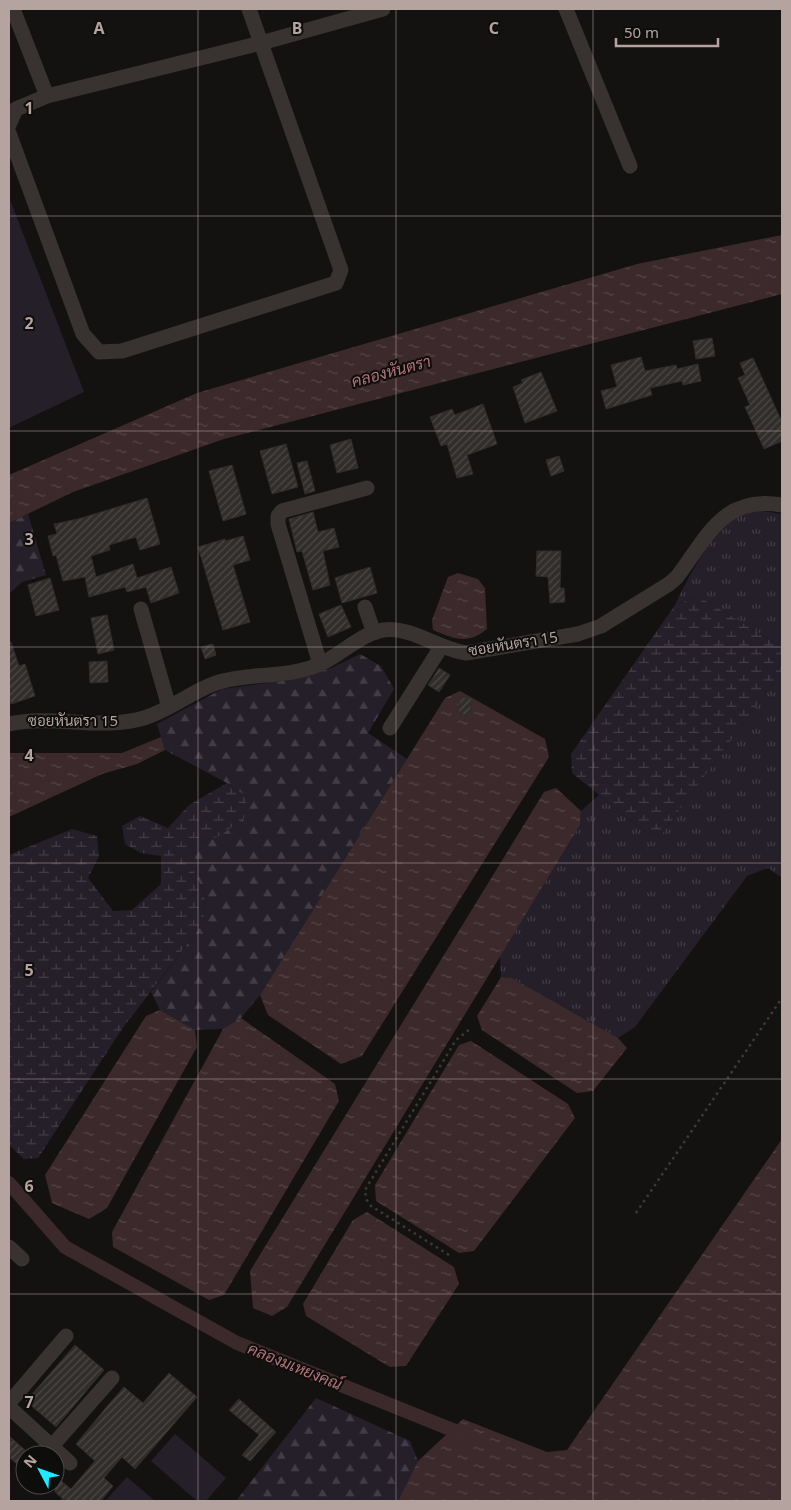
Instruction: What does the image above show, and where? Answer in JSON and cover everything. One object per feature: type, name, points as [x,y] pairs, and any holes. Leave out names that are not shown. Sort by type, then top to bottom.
[{"type":"street","points":[[13,9],[47,96]]},
{"type":"street","points":[[9,133],[83,334],[99,352],[122,351],[336,284],[341,270],[249,9]]},
{"type":"street","points":[[9,125],[16,109],[47,96],[261,43],[383,9]]},
{"type":"street","points":[[566,9],[630,166]]},
{"type":"street","points":[[320,664],[278,524],[278,516],[282,511],[367,488]]},
{"type":"street","name":"ซอยหันตรา 15","points":[[9,724],[47,719],[116,724],[145,718],[221,681],[300,672],[320,664],[374,633],[384,630],[405,632],[441,647],[466,652],[578,634],[601,626],[678,577],[726,515],[741,506],[770,503],[782,505]]},
{"type":"street","points":[[365,607],[374,633]]},
{"type":"street","points":[[141,610],[169,707]]},
{"type":"street","points":[[390,728],[441,647]]},
{"type":"street","points":[[9,1247],[22,1259]]},
{"type":"street","points":[[9,1404],[66,1336]]},
{"type":"street","points":[[53,1445],[112,1378]]},
{"type":"street","points":[[9,1408],[51,1445]]},
{"type":"street","points":[[65,1458],[70,1463]]},
{"type":"path","points":[[636,1213],[782,998]]},
{"type":"path","points":[[449,1255],[371,1206],[366,1199],[365,1190],[456,1040],[470,1029]]},
{"type":"green space","points":[[9,197],[84,392],[9,428]]},
{"type":"green space","points":[[755,510],[782,514],[782,647],[698,596],[675,605],[693,570],[719,532],[736,515]]},
{"type":"green space","points":[[28,514],[46,575],[22,582],[9,594],[9,523]]},
{"type":"green space","points":[[698,596],[782,647],[782,671],[662,834],[646,833],[572,773],[571,754],[675,605]]},
{"type":"green space","points":[[360,654],[381,666],[394,689],[368,733],[407,759],[260,995],[241,1018],[223,1029],[195,1030],[160,1010],[151,992],[204,922],[205,893],[185,857],[191,846],[220,836],[247,797],[227,783],[165,750],[157,724],[222,689],[297,679],[331,668]]},
{"type":"green space","points":[[782,671],[782,878],[768,868],[747,876],[635,1027],[618,1038],[512,978],[501,977],[500,956],[580,825],[581,811],[599,795],[646,833],[662,834]]},
{"type":"green space","points":[[227,783],[247,797],[244,818],[220,836],[191,846],[186,857],[205,893],[204,922],[122,1029],[38,1158],[24,1159],[9,1145],[9,855],[72,829],[97,836],[99,856],[88,878],[113,911],[132,910],[161,884],[161,856],[141,853],[125,844],[122,826],[140,816],[168,828],[189,805]]},
{"type":"green space","points":[[316,1398],[410,1441],[418,1461],[398,1501],[236,1501]]},
{"type":"green space","points":[[175,1434],[226,1478],[206,1501],[197,1501],[151,1461]]},
{"type":"green space","points":[[127,1477],[155,1501],[105,1501]]},
{"type":"water","name":"คลองหันตรา","points":[[782,235],[782,294],[224,439],[73,492],[9,523],[9,475],[197,393],[637,264]]},
{"type":"water","points":[[458,573],[478,579],[485,588],[487,629],[467,639],[454,638],[433,630],[432,620],[448,577]]},
{"type":"water","points":[[460,691],[545,739],[549,757],[362,1056],[341,1064],[268,1015],[260,995],[445,698]]},
{"type":"water","points":[[161,737],[165,750],[137,764],[102,774],[9,817],[9,753],[122,753]]},
{"type":"water","points":[[556,788],[581,811],[580,825],[287,1307],[272,1316],[253,1308],[250,1271],[544,792]]},
{"type":"water","points":[[501,977],[512,978],[618,1038],[627,1048],[593,1091],[577,1093],[482,1030],[477,1016]]},
{"type":"water","points":[[160,1010],[195,1030],[197,1047],[107,1208],[89,1219],[52,1203],[45,1175],[146,1016]]},
{"type":"water","points":[[241,1018],[335,1084],[339,1101],[224,1295],[209,1300],[113,1247],[112,1232],[223,1029]]},
{"type":"water","points":[[471,1041],[568,1104],[575,1118],[474,1251],[459,1253],[376,1201],[375,1185],[459,1045]]},
{"type":"water","points":[[782,1139],[782,1501],[398,1501],[418,1461],[463,1419],[547,1452],[567,1450]]},
{"type":"water","points":[[367,1212],[454,1267],[459,1284],[406,1366],[390,1367],[306,1316],[303,1304],[353,1220]]},
{"type":"building","points":[[712,338],[715,356],[696,359],[693,341]]},
{"type":"building","points":[[641,357],[645,371],[676,365],[677,369],[698,364],[701,381],[683,385],[682,381],[650,388],[652,395],[606,409],[601,391],[617,387],[611,365]]},
{"type":"building","points":[[753,358],[782,422],[782,441],[764,449],[745,407],[750,405],[738,378],[745,375],[740,363]]},
{"type":"building","points":[[541,372],[557,411],[525,423],[513,387],[523,383],[521,380]]},
{"type":"building","points":[[483,404],[497,444],[467,455],[473,474],[457,478],[447,444],[441,446],[430,417],[452,409],[455,415]]},
{"type":"building","points":[[351,439],[358,468],[337,473],[330,445]]},
{"type":"building","points":[[286,444],[298,487],[272,494],[260,451]]},
{"type":"building","points":[[559,456],[564,471],[551,476],[546,460]]},
{"type":"building","points":[[307,461],[315,491],[305,494],[297,463]]},
{"type":"building","points":[[232,465],[246,514],[223,521],[209,471]]},
{"type":"building","points":[[147,498],[160,544],[140,550],[136,537],[109,545],[110,550],[91,556],[96,577],[133,564],[137,578],[171,567],[179,593],[151,603],[146,587],[127,592],[125,587],[89,597],[85,577],[63,581],[56,555],[53,556],[48,536],[57,534],[54,524],[78,519]]},
{"type":"building","points":[[313,512],[318,532],[334,528],[339,547],[323,551],[330,585],[313,590],[302,551],[297,552],[289,519]]},
{"type":"building","points":[[243,536],[250,560],[233,565],[250,622],[223,630],[198,547]]},
{"type":"building","points":[[537,551],[561,551],[560,588],[564,588],[565,602],[550,603],[548,577],[536,576]]},
{"type":"building","points":[[370,567],[377,593],[342,603],[335,578]]},
{"type":"building","points":[[50,578],[59,610],[36,616],[28,585]]},
{"type":"building","points":[[341,605],[351,627],[328,637],[319,614]]},
{"type":"building","points":[[107,615],[114,650],[98,654],[91,618]]},
{"type":"building","points":[[9,642],[11,642],[19,666],[25,664],[35,696],[11,704],[9,697]]},
{"type":"building","points":[[213,644],[216,655],[205,659],[201,647]]},
{"type":"building","points":[[107,661],[108,682],[90,683],[89,662]]},
{"type":"building","points":[[439,668],[450,675],[439,692],[428,685]]},
{"type":"building","points":[[460,697],[472,698],[470,716],[458,714]]},
{"type":"building","points":[[75,1345],[104,1370],[56,1427],[26,1401]]},
{"type":"building","points":[[169,1373],[197,1397],[135,1469],[122,1457],[104,1478],[113,1486],[101,1501],[60,1501],[63,1499],[58,1495],[65,1495],[65,1484],[71,1489],[95,1461],[76,1444],[109,1404],[124,1387],[143,1403]]},
{"type":"building","points":[[239,1399],[276,1432],[250,1461],[242,1455],[259,1435],[229,1410]]},
{"type":"building","points":[[9,1436],[19,1445],[15,1445],[15,1462],[9,1457]]},
{"type":"waterway","name":"คลองมเหยงคณ์","points":[[9,1183],[65,1247],[237,1343],[470,1437]]}]
